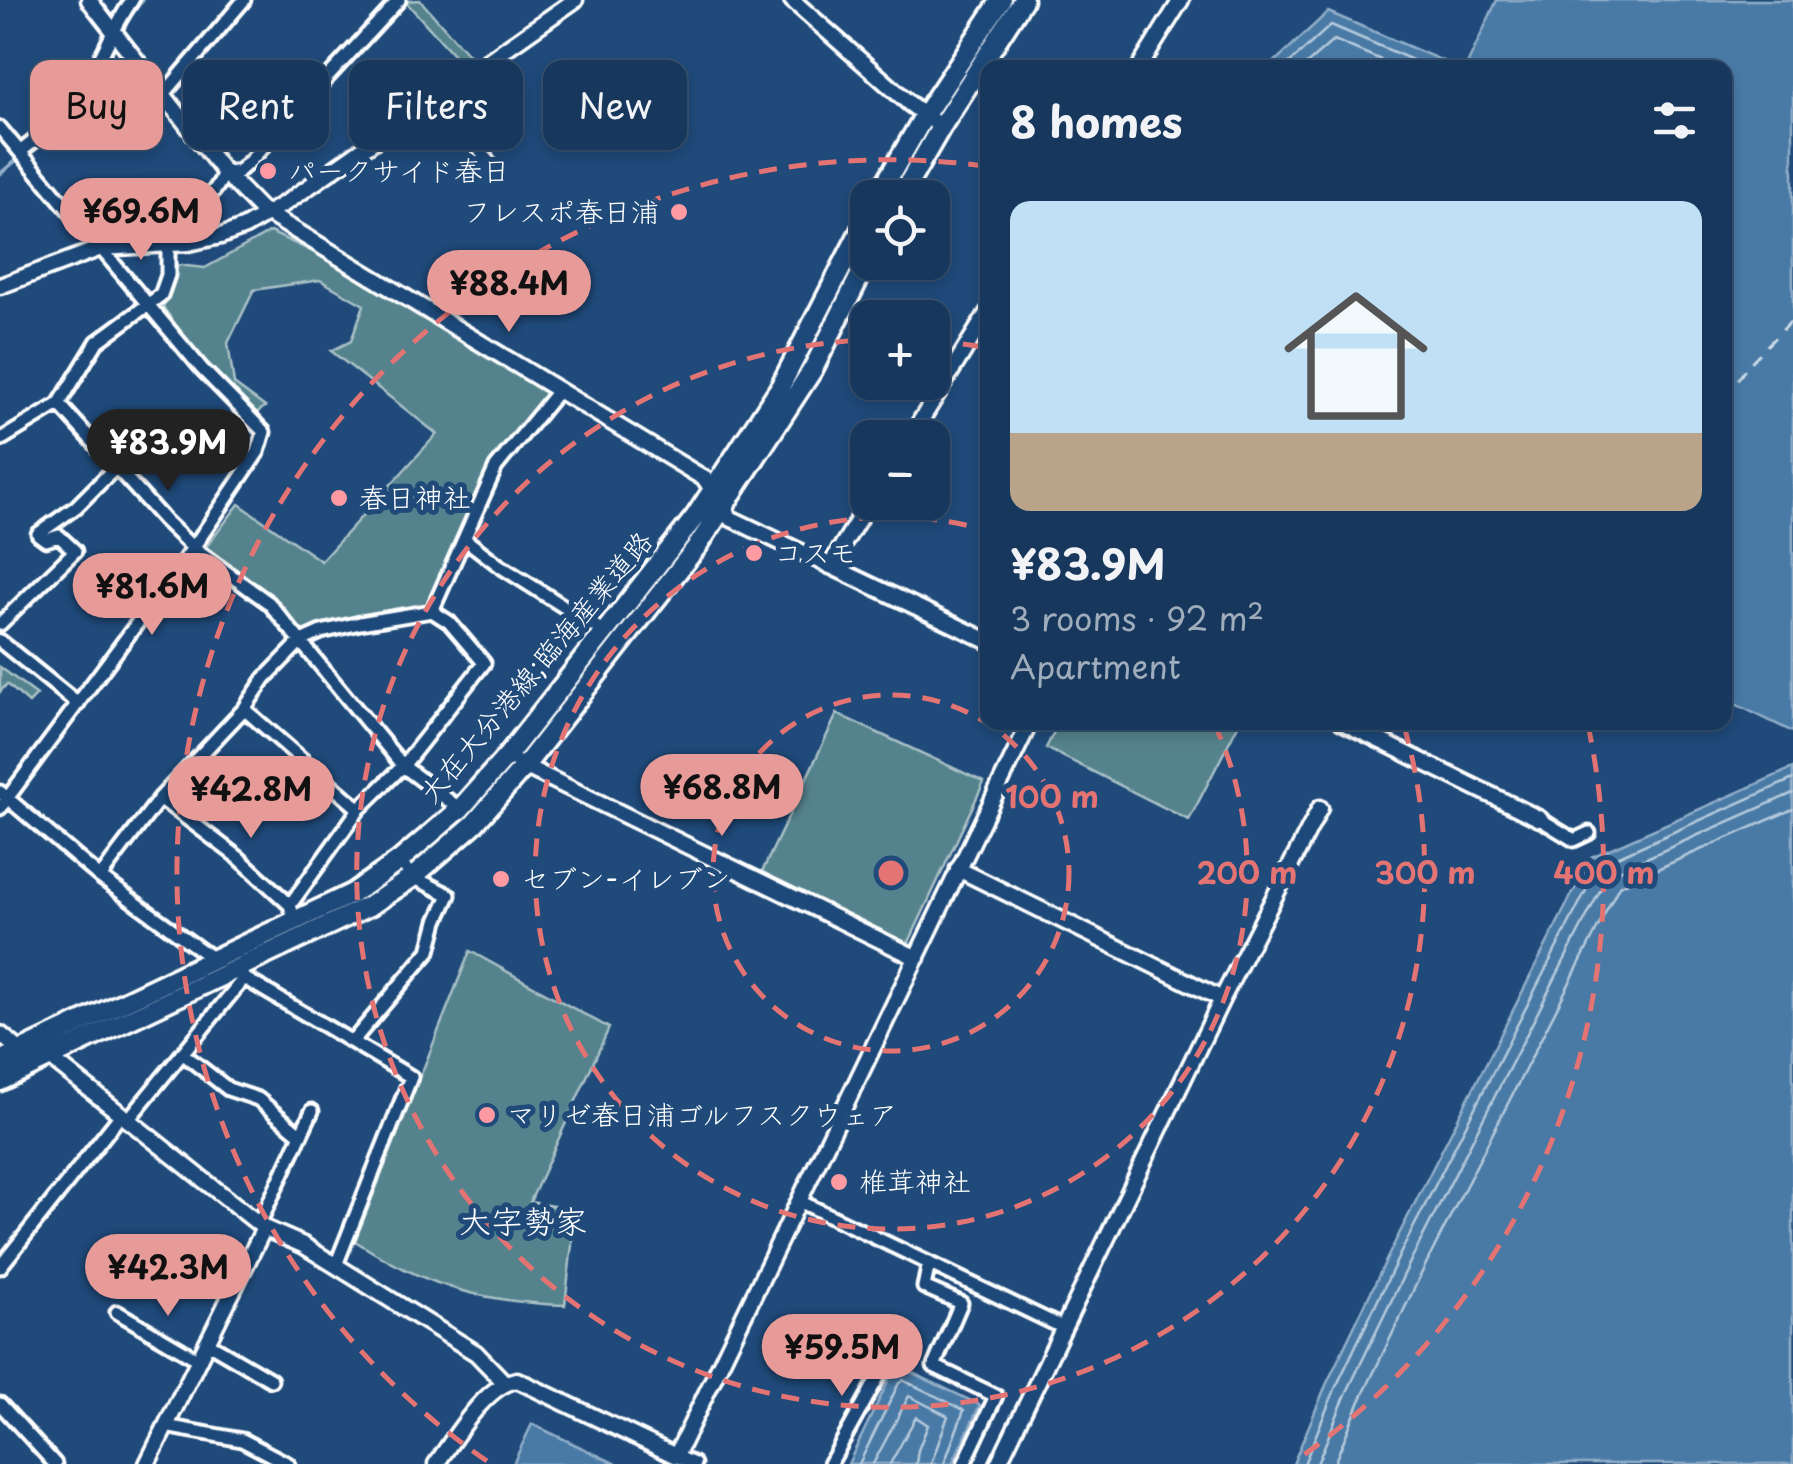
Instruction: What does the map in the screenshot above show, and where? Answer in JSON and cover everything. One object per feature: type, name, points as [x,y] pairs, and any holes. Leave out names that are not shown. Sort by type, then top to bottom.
[{"type":"main road","points":[[887,180],[924,116],[1001,0]]},
{"type":"main road","points":[[984,60],[1023,0]]},
{"type":"main road","points":[[910,180],[980,67]]},
{"type":"main road","name":"大在大分港線;臨海産業道路","points":[[0,1061],[214,959],[292,913],[353,893],[460,809],[507,756],[714,491],[779,390],[850,251]]},
{"type":"main road","name":"大在大分港線;臨海産業道路","points":[[0,1080],[239,975],[371,905],[413,876],[474,824],[524,766],[723,511],[812,369],[858,280]]},
{"type":"street","points":[[88,0],[247,199],[705,480],[723,511],[732,518],[980,637]]},
{"type":"street","points":[[20,152],[69,110],[132,0]]},
{"type":"street","points":[[164,94],[244,0]]},
{"type":"street","points":[[224,172],[238,172],[250,161],[399,0]]},
{"type":"street","points":[[491,60],[576,0]]},
{"type":"street","points":[[792,0],[941,127]]},
{"type":"street","points":[[1144,60],[1181,0]]},
{"type":"street","points":[[0,128],[233,403],[264,432],[258,452],[194,548],[3,799],[100,877],[214,959]]},
{"type":"street","points":[[101,248],[221,236],[269,214],[362,150]]},
{"type":"street","points":[[480,150],[489,163]]},
{"type":"street","points":[[0,286],[101,248],[139,226],[204,201],[218,190],[224,172]]},
{"type":"street","points":[[0,440],[59,404],[97,342],[161,295],[167,282],[168,244]]},
{"type":"street","points":[[921,420],[980,325]]},
{"type":"street","points":[[432,612],[496,466],[558,391]]},
{"type":"street","points":[[59,404],[194,548],[269,603],[402,766],[460,809]]},
{"type":"street","points":[[0,624],[75,551],[60,536],[46,540],[38,534],[76,507],[115,468]]},
{"type":"street","points":[[830,566],[859,520]]},
{"type":"street","points":[[466,540],[604,632]]},
{"type":"street","points":[[100,877],[160,798],[302,641],[340,628],[432,612],[449,622],[484,663],[402,766],[359,809],[292,913],[239,858],[160,798]]},
{"type":"street","points":[[0,641],[78,704]]},
{"type":"street","points":[[244,709],[359,809]]},
{"type":"street","points":[[676,1456],[1026,730]]},
{"type":"street","points":[[1358,730],[1540,819],[1574,840],[1589,833]]},
{"type":"street","points":[[507,756],[917,958]]},
{"type":"street","points":[[998,1464],[1222,999],[1320,808]]},
{"type":"street","points":[[352,1042],[429,951],[450,894],[413,876],[398,861]]},
{"type":"street","points":[[958,870],[1222,999]]},
{"type":"street","points":[[0,1268],[182,1052],[239,975],[412,1077],[336,1265]]},
{"type":"street","points":[[0,1034],[21,1050],[49,1057],[261,1226],[336,1265],[476,1353],[504,1382]]},
{"type":"street","points":[[182,1052],[228,1089],[258,1099],[301,1134]]},
{"type":"street","points":[[147,1464],[312,1111]]},
{"type":"street","points":[[799,1201],[1064,1328]]},
{"type":"street","points":[[929,1263],[924,1287],[961,1303],[934,1366],[996,1396],[964,1464]]},
{"type":"street","points":[[118,1312],[198,1359]]},
{"type":"street","points":[[206,1342],[271,1380]]},
{"type":"street","points":[[830,1464],[890,1354]]},
{"type":"street","points":[[436,1464],[490,1392],[504,1382],[517,1380],[694,1464]]},
{"type":"street","points":[[0,1404],[55,1464]]},
{"type":"street","points":[[0,1426],[12,1414]]},
{"type":"street","points":[[166,1426],[242,1440],[288,1464]]},
{"type":"green space","points":[[420,0],[473,60],[459,60],[405,1]]},
{"type":"green space","points":[[270,232],[318,254],[549,395],[493,463],[430,609],[304,636],[270,598],[206,547],[239,504],[321,561],[437,434],[331,351],[351,341],[364,305],[320,280],[254,290],[228,343],[234,384],[265,407],[253,415],[202,362],[163,307],[178,265],[205,268]]},
{"type":"green space","points":[[0,667],[37,695],[29,703],[7,684],[0,692]]},
{"type":"green space","points":[[837,714],[984,782],[908,944],[762,872]]},
{"type":"green space","points":[[1055,730],[1235,730],[1189,820],[1046,748]]},
{"type":"green space","name":"マリゼ春日浦ゴルフスクウェア","points":[[470,951],[609,1028],[530,1202],[576,1210],[565,1305],[507,1300],[455,1289],[405,1270],[355,1241]]},
{"type":"water","points":[[1497,0],[1793,0],[1793,732],[1732,702],[1732,60],[1469,60]]},
{"type":"water","points":[[1328,12],[1441,60],[1277,60]]},
{"type":"water","points":[[1793,768],[1793,1464],[1293,1464],[1392,1248],[1591,857]]},
{"type":"water","points":[[896,1365],[980,1405],[952,1464],[848,1464]]},
{"type":"water","points":[[532,1424],[616,1464],[513,1464]]},
{"type":"waterway","points":[[128,20],[142,0]]},
{"type":"waterway","points":[[0,174],[21,156]]},
{"type":"ferry route","points":[[1732,387],[1793,319]]},
{"type":"place","name":"パークサイド春日","points":[[268,171]]},
{"type":"place","name":"フレスポ春日浦","points":[[679,212]]},
{"type":"place","name":"春日神社","points":[[339,498]]},
{"type":"place","name":"コスモ","points":[[754,553]]},
{"type":"place","name":"セブン-イレブン","points":[[501,879]]},
{"type":"place","name":"マリゼ春日浦ゴルフスクウェア","points":[[487,1115]]},
{"type":"place","name":"椎茸神社","points":[[839,1182]]},
{"type":"district","name":"大字勢家","points":[[523,1222]]}]
